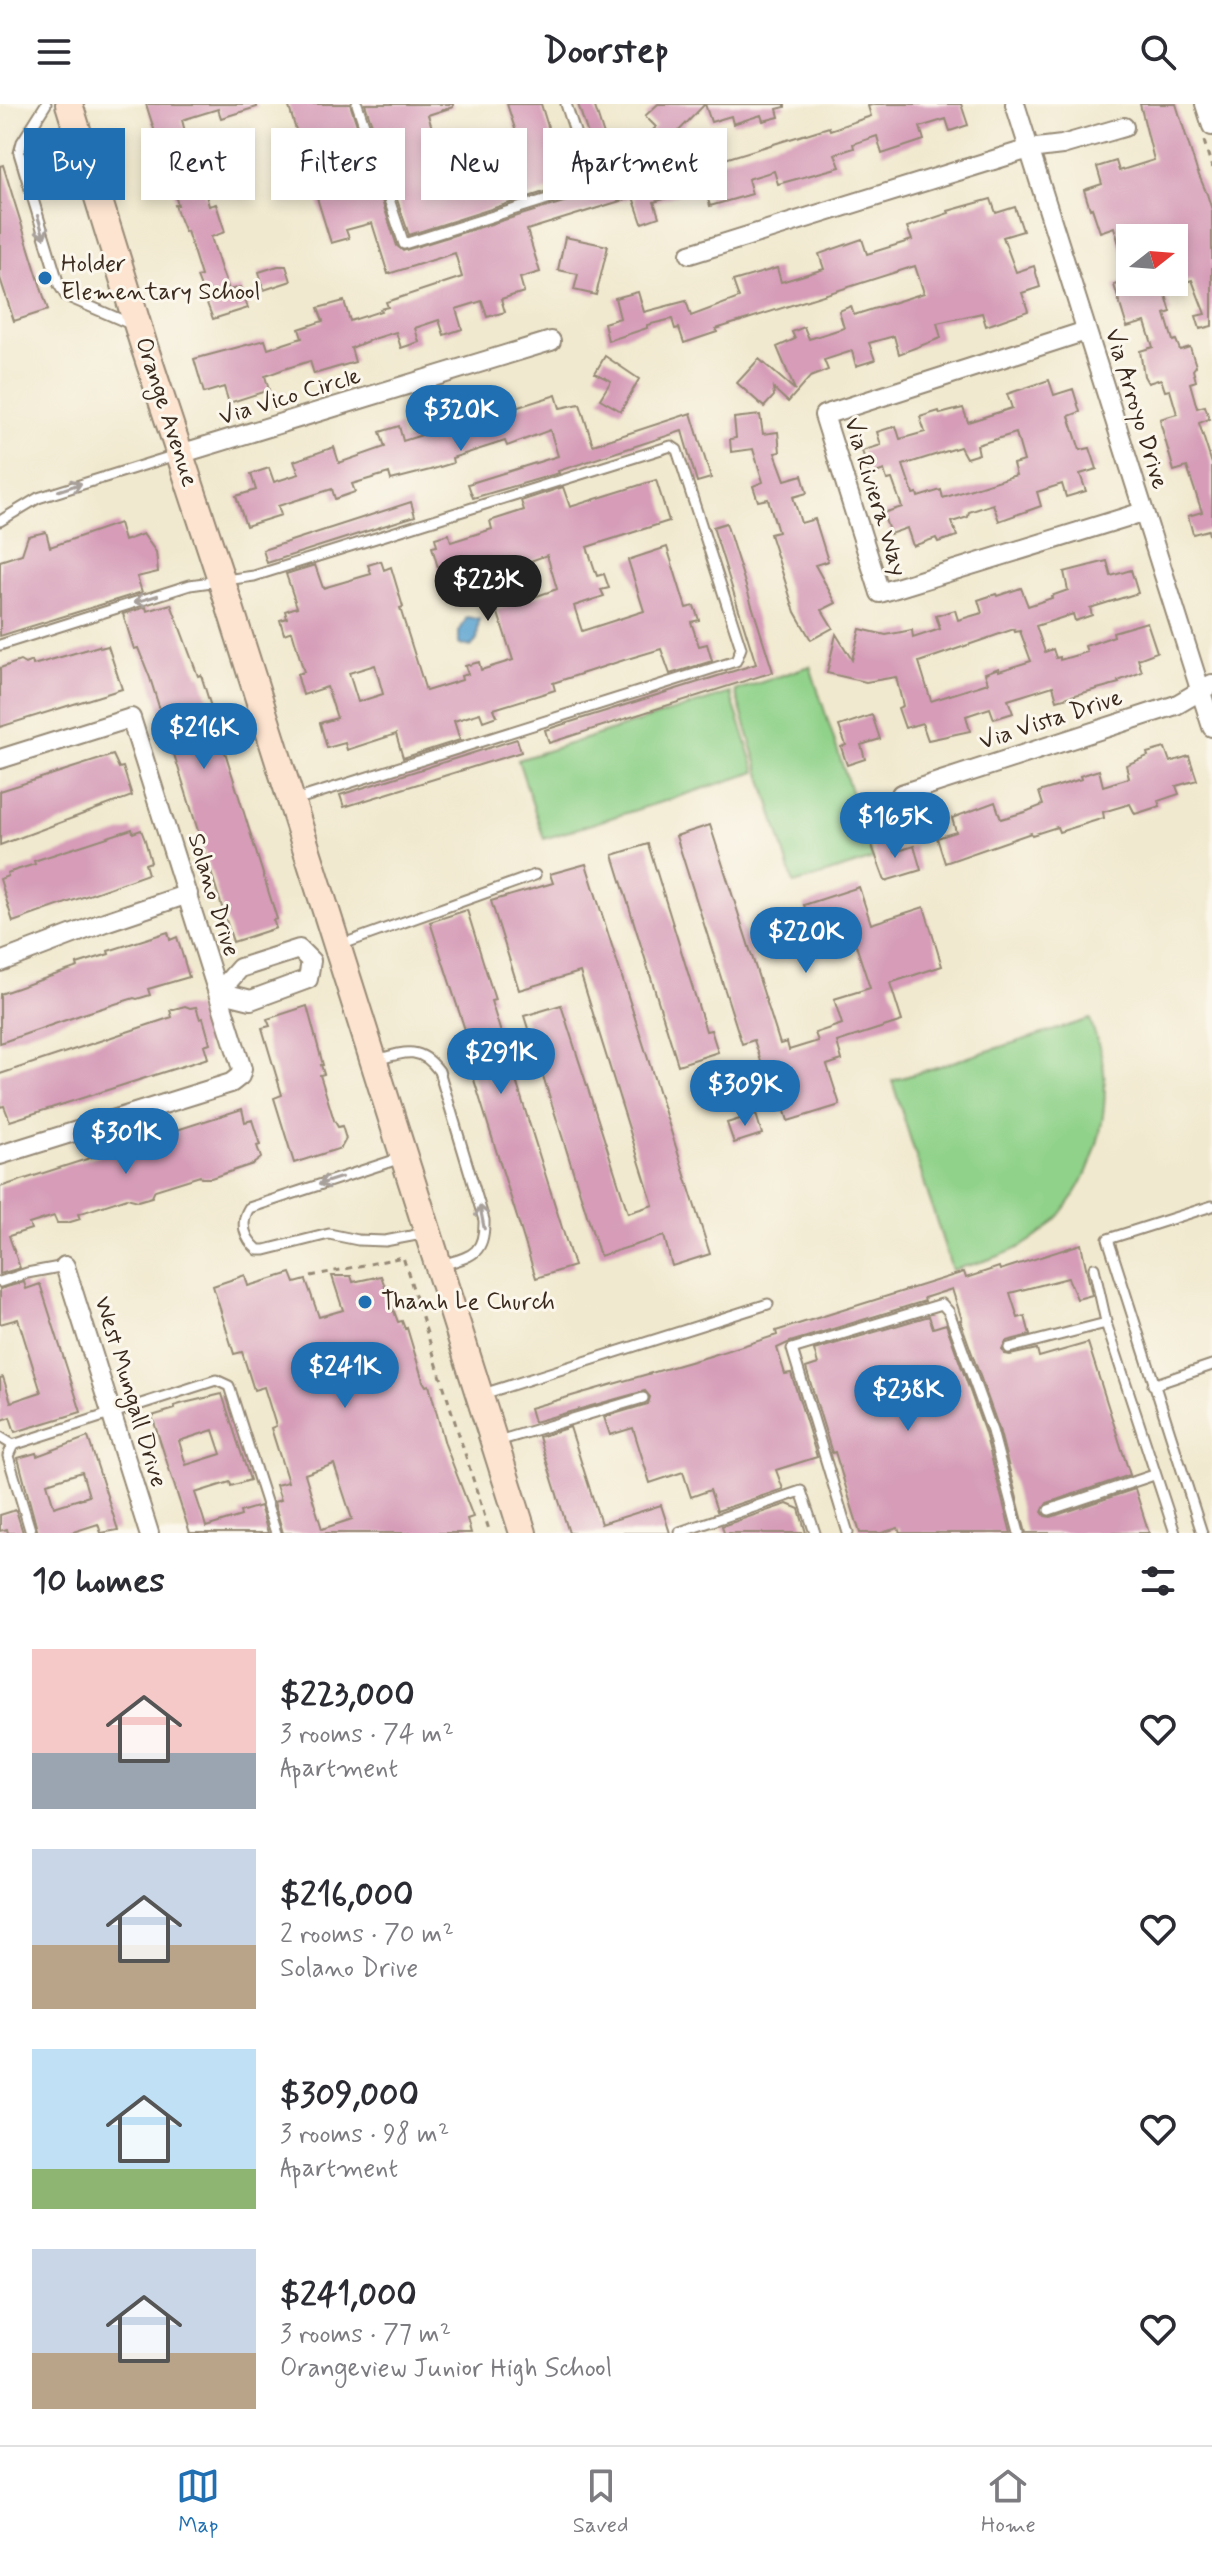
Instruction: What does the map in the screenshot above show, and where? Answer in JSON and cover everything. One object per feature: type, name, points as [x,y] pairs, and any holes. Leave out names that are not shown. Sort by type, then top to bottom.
[{"type":"main road","name":"Orange Avenue","points":[[69,104],[523,1533]]},
{"type":"street","name":"Via Arroyo Drive","points":[[1015,104],[1143,512],[1206,688],[1212,727]]},
{"type":"street","points":[[1205,104],[1212,126]]},
{"type":"street","points":[[690,254],[1029,149],[1062,145],[1124,127]]},
{"type":"street","name":"Via Riviera Way","points":[[1086,331],[824,415],[880,593],[1143,512]]},
{"type":"street","name":"Via Vico Circle","points":[[180,454],[551,341]]},
{"type":"street","name":"Via Vista Drive","points":[[901,794],[1176,705],[1206,688]]},
{"type":"street","name":"Solano Drive","points":[[0,759],[131,718],[242,1069],[240,1076],[231,1083],[0,1155]]},
{"type":"street","points":[[0,962],[188,894]]},
{"type":"street","points":[[299,949],[311,961],[308,979],[251,1000],[219,992],[240,968],[299,949]]},
{"type":"street","points":[[311,961],[338,949]]},
{"type":"street","points":[[268,959],[279,990]]},
{"type":"street","name":"West Mungall Drive","points":[[65,1266],[149,1533]]},
{"type":"lane","points":[[46,104],[22,142],[19,153],[59,285],[66,296],[138,327]]},
{"type":"lane","points":[[357,104],[404,244],[592,185],[566,104]]},
{"type":"lane","points":[[0,645],[190,585],[254,576],[671,446],[677,450],[741,648],[736,661],[291,801]]},
{"type":"lane","points":[[0,521],[38,498],[180,454]]},
{"type":"lane","points":[[338,949],[535,875]]},
{"type":"lane","points":[[372,1062],[402,1052],[412,1052],[431,1061],[439,1071],[484,1220],[484,1234],[477,1251],[438,1266]]},
{"type":"lane","points":[[404,1157],[253,1205],[245,1216],[246,1235],[258,1250],[265,1250],[329,1234],[385,1241],[429,1233]]},
{"type":"lane","points":[[1205,1531],[1153,1385],[1108,1239],[1212,1206]]},
{"type":"lane","points":[[0,1282],[65,1266]]},
{"type":"lane","points":[[1094,1268],[1106,1323],[1175,1533]]},
{"type":"lane","points":[[480,1395],[768,1304]]},
{"type":"lane","points":[[848,1533],[792,1349],[942,1304],[949,1312],[992,1431],[1019,1533]]},
{"type":"lane","points":[[1009,1348],[1106,1323]]},
{"type":"lane","points":[[1153,1385],[1212,1365]]},
{"type":"lane","points":[[31,1533],[8,1456],[13,1445],[216,1380],[229,1386],[276,1533]]},
{"type":"lane","points":[[495,1442],[643,1398]]},
{"type":"lane","points":[[0,1437],[13,1445]]},
{"type":"lane","points":[[1049,1510],[1154,1475]]},
{"type":"lane","points":[[680,1532],[801,1491],[815,1533]]},
{"type":"path","points":[[311,1276],[403,1257],[490,1533]]},
{"type":"green space","points":[[810,666],[873,859],[794,884],[735,691]]},
{"type":"green space","points":[[730,693],[756,772],[544,839],[518,760]]},
{"type":"green space","points":[[1090,1019],[1101,1054],[1105,1080],[1104,1106],[1100,1134],[1080,1185],[1066,1208],[1048,1228],[1027,1243],[1000,1256],[952,1270],[892,1081]]},
{"type":"water","points":[[467,617],[479,619],[477,640],[471,647],[459,644],[459,632]]},
{"type":"building","points":[[146,104],[257,104],[257,107],[221,118],[218,109],[182,120],[184,128],[154,128]]},
{"type":"building","points":[[288,104],[350,104],[358,128],[295,128]]},
{"type":"building","points":[[365,104],[453,104],[453,107],[428,115],[432,128],[421,128],[421,200],[519,200],[409,235],[397,200],[405,200],[405,128],[373,128]]},
{"type":"building","points":[[507,104],[541,104],[548,128],[543,128],[543,192],[527,197],[527,128],[515,128]]},
{"type":"building","points":[[578,104],[594,104],[602,128],[586,128]]},
{"type":"building","points":[[658,104],[705,104],[682,128],[655,128],[645,116]]},
{"type":"building","points":[[705,104],[785,104],[785,107],[777,109],[779,117],[763,121],[761,115],[733,124],[731,116],[711,122]]},
{"type":"building","points":[[876,104],[961,104],[968,125],[950,131],[946,119],[920,127],[924,140],[882,154],[877,136],[835,154],[840,167],[778,184],[774,171],[748,179],[752,194],[710,206],[708,200],[727,200],[727,158],[871,116],[868,106]]},
{"type":"building","points":[[1140,104],[1176,104],[1212,210],[1212,326],[1200,329],[1196,316],[1205,314],[1192,280],[1188,281],[1188,224],[1116,224],[1116,234],[1114,227],[1100,232],[1090,209],[1084,190],[1102,184],[1097,167],[1116,161],[1119,171],[1154,160]]},
{"type":"building","points":[[3,165],[48,310],[14,321],[0,278],[0,166]]},
{"type":"building","points":[[991,199],[996,213],[1015,207],[1023,231],[1003,237],[1016,272],[1034,266],[1040,287],[1022,293],[1028,311],[986,326],[982,313],[937,323],[941,338],[899,354],[894,336],[869,343],[875,360],[856,366],[852,351],[824,360],[828,370],[810,377],[788,402],[773,388],[774,396],[764,407],[737,383],[759,359],[795,390],[777,347],[795,339],[792,332],[804,327],[809,339],[844,328],[839,311],[851,306],[854,315],[924,293],[915,266],[716,329],[717,332],[684,343],[672,319],[647,325],[647,328],[608,341],[604,323],[620,318],[615,298],[638,292],[644,312],[686,301],[691,316],[739,298],[733,281],[777,268],[781,282],[824,269],[819,254],[862,239],[867,254],[912,240],[907,227]]},
{"type":"building","points":[[176,200],[207,200],[209,206],[216,204],[225,232],[211,237],[229,290],[241,287],[248,308],[213,319],[197,277],[201,276],[187,231],[175,205],[178,205]]},
{"type":"building","points":[[318,200],[382,200],[397,246],[403,251],[570,200],[623,200],[527,230],[540,272],[520,278],[524,292],[501,299],[505,312],[487,317],[482,301],[456,309],[462,329],[444,335],[439,320],[415,328],[419,342],[401,348],[396,332],[370,340],[351,348],[355,362],[314,374],[310,361],[284,369],[265,376],[269,390],[229,403],[224,387],[204,393],[194,359],[265,340],[268,349],[302,338],[299,329],[323,321],[318,308],[344,301],[350,321],[381,311],[388,307],[386,302],[462,277],[455,253],[388,274],[372,223],[346,230],[349,238],[331,243]]},
{"type":"building","points":[[634,200],[661,200],[654,202],[659,217],[642,223]]},
{"type":"building","points":[[565,237],[608,246],[596,295],[574,290],[578,274],[558,270]]},
{"type":"building","points":[[286,266],[291,281],[264,290],[259,272]]},
{"type":"building","points":[[1117,296],[1166,296],[1171,312],[1165,314],[1173,341],[1176,340],[1180,350],[1190,347],[1196,366],[1193,370],[1196,381],[1190,383],[1197,408],[1205,406],[1209,419],[1199,423],[1212,464],[1212,534],[1209,535],[1208,530],[1193,534],[1188,516],[1202,512],[1187,467],[1174,471],[1160,419],[1177,414],[1170,390],[1165,391],[1161,379],[1148,383],[1144,376],[1140,351],[1153,347],[1145,322],[1127,327]]},
{"type":"building","points":[[605,356],[639,379],[621,411],[600,399],[611,381],[595,373]]},
{"type":"building","points":[[1049,380],[1054,395],[1073,389],[1080,412],[1069,416],[1080,450],[1090,448],[1097,469],[1080,474],[1086,491],[1066,497],[1062,484],[1037,492],[1041,506],[999,521],[993,504],[969,512],[968,517],[952,522],[957,536],[938,542],[936,538],[913,546],[907,528],[890,534],[883,513],[902,507],[892,479],[887,480],[884,470],[870,475],[862,451],[881,445],[877,432],[896,426],[900,439],[925,432],[920,417],[963,408],[968,422],[1012,408],[1007,394]],"holes":[[[1016,433],[1024,461],[1013,464],[1016,475],[943,498],[941,490],[918,497],[917,493],[913,494],[903,465],[960,447],[966,458],[979,454],[977,445]]]},
{"type":"building","points":[[507,393],[512,409],[556,395],[560,408],[580,404],[593,445],[691,413],[711,478],[697,482],[682,431],[559,473],[473,498],[468,484],[558,456],[550,430],[507,446],[505,441],[452,458],[453,463],[430,470],[391,480],[389,473],[352,484],[355,492],[335,499],[332,489],[278,506],[281,515],[246,526],[236,496],[256,490],[251,474],[269,468],[274,482],[299,474],[294,461],[334,447],[339,463],[385,447],[380,432],[399,426],[403,441],[428,433],[424,420],[464,406],[469,420],[493,413],[489,398]]},
{"type":"building","points":[[760,415],[763,434],[778,432],[780,452],[775,453],[785,480],[802,475],[807,493],[793,497],[801,523],[815,519],[828,561],[815,565],[836,603],[822,610],[833,628],[811,640],[795,612],[770,534],[778,532],[768,499],[758,501],[753,486],[763,482],[753,449],[731,452],[730,439],[736,438],[734,418]]},
{"type":"building","points":[[656,480],[669,521],[587,547],[597,576],[604,574],[609,588],[601,590],[604,596],[574,606],[582,631],[644,611],[628,560],[667,547],[686,608],[694,606],[699,620],[691,622],[699,646],[707,644],[712,661],[670,674],[661,649],[624,660],[553,683],[555,690],[494,709],[497,716],[483,721],[480,713],[454,721],[460,740],[403,758],[396,734],[347,750],[345,743],[327,748],[320,723],[337,718],[327,687],[303,695],[297,674],[304,672],[292,631],[284,634],[280,620],[287,618],[285,611],[297,607],[286,574],[315,565],[323,588],[371,574],[368,565],[381,561],[384,570],[391,567],[403,607],[400,608],[426,691],[462,680],[461,676],[468,674],[465,666],[479,662],[481,670],[513,660],[497,610],[557,589],[547,555],[519,565],[522,573],[509,577],[506,568],[464,581],[467,589],[453,593],[451,586],[444,588],[432,547],[437,546],[435,538],[449,534],[451,542],[492,529],[490,521],[524,510],[521,501],[563,487],[570,507]],"holes":[[[375,665],[383,694],[358,702],[349,673]]]},
{"type":"building","points":[[411,502],[415,516],[267,563],[263,550]]},
{"type":"building","points":[[119,523],[124,541],[143,534],[156,552],[158,572],[137,577],[142,592],[0,636],[0,561],[22,554],[28,536],[46,532],[50,547]]},
{"type":"building","points":[[726,523],[773,672],[549,743],[545,730],[756,664],[713,527]]},
{"type":"building","points":[[1107,561],[1111,576],[1131,570],[1138,593],[1090,608],[1092,615],[1075,621],[1073,614],[1036,626],[1045,652],[1053,649],[1060,660],[1087,652],[1085,646],[1114,636],[1113,632],[1147,622],[1157,652],[1138,659],[1142,672],[1119,683],[1057,700],[1053,686],[1008,700],[1013,713],[994,719],[990,708],[966,716],[970,731],[928,740],[922,723],[905,728],[898,708],[903,706],[896,677],[866,682],[827,673],[836,634],[852,660],[860,629],[886,635],[912,630],[913,638],[940,629],[936,616],[955,610],[958,620],[982,613],[978,600],[1021,588],[1028,606],[1068,590],[1064,572]],"holes":[[[1014,629],[1015,632],[1020,631],[1031,661],[985,673],[988,683],[931,701],[919,662]]]},
{"type":"building","points":[[171,604],[198,676],[201,675],[277,919],[273,920],[276,928],[233,942],[150,678],[138,648],[134,649],[123,614]]},
{"type":"building","points":[[108,646],[122,689],[0,727],[0,668],[20,661],[25,664],[32,661],[33,665]]},
{"type":"building","points":[[872,715],[880,739],[861,745],[865,759],[847,765],[841,747],[846,745],[839,726]]},
{"type":"building","points":[[517,739],[521,752],[344,807],[340,795]]},
{"type":"building","points":[[1165,748],[1170,762],[1189,756],[1197,780],[1176,786],[1179,794],[1158,801],[1160,806],[1135,814],[1130,804],[1103,812],[1104,818],[1059,832],[1057,827],[1031,833],[945,863],[937,838],[956,832],[952,818],[995,802],[1001,819],[1025,812],[1043,805],[1039,792],[1099,770],[1103,786],[1129,778],[1126,765],[1148,756],[1147,753]]},
{"type":"building","points":[[113,755],[119,768],[123,767],[132,796],[0,845],[0,791]]},
{"type":"building","points":[[710,825],[780,1044],[787,1042],[789,1050],[818,1041],[815,1033],[842,1024],[834,999],[870,988],[852,933],[817,944],[804,905],[859,887],[871,924],[924,907],[942,966],[890,983],[902,1021],[837,1042],[842,1060],[827,1065],[840,1105],[788,1121],[779,1092],[772,1094],[754,1040],[742,1044],[676,836]]},
{"type":"building","points":[[132,829],[133,833],[141,830],[145,840],[151,862],[145,864],[148,874],[13,922],[0,879],[8,876],[7,873]]},
{"type":"building","points":[[890,837],[895,852],[914,846],[921,870],[885,881],[871,843]]},
{"type":"building","points":[[648,844],[706,1031],[711,1030],[718,1052],[678,1065],[613,855]]},
{"type":"building","points":[[586,864],[710,1254],[672,1266],[664,1236],[600,1256],[524,1016],[561,1005],[628,1213],[653,1205],[580,972],[519,990],[491,901],[553,883],[550,874]]},
{"type":"building","points":[[467,910],[495,1000],[491,1001],[574,1266],[536,1278],[460,1035],[466,1033],[430,922]]},
{"type":"building","points":[[168,932],[170,940],[177,937],[189,977],[148,989],[150,995],[0,1043],[0,994],[78,967],[77,964],[109,954],[108,951]]},
{"type":"building","points":[[307,1006],[323,1065],[324,1074],[320,1075],[334,1120],[338,1127],[342,1126],[346,1139],[341,1148],[294,1163],[274,1098],[282,1095],[262,1028],[270,1026],[267,1019]]},
{"type":"building","points":[[196,1007],[200,1019],[203,1018],[210,1043],[204,1045],[208,1058],[10,1121],[4,1106],[0,1107],[0,1074],[172,1017],[170,1010]]},
{"type":"building","points":[[242,1109],[245,1122],[252,1120],[260,1145],[257,1146],[261,1158],[253,1164],[211,1178],[200,1176],[155,1190],[152,1197],[138,1201],[127,1198],[78,1214],[80,1219],[67,1223],[57,1223],[54,1216],[29,1224],[31,1229],[9,1236],[20,1268],[0,1274],[0,1187]]},
{"type":"building","points":[[756,1114],[762,1134],[734,1143],[727,1123]]},
{"type":"building","points":[[1081,1244],[1092,1295],[1077,1299],[1068,1278],[1010,1293],[1018,1318],[1025,1316],[1030,1335],[1006,1341],[1002,1349],[1004,1354],[1010,1355],[1037,1349],[1039,1357],[1088,1343],[1130,1475],[1047,1503],[1042,1512],[1051,1517],[1135,1489],[1149,1533],[1026,1533],[999,1429],[952,1289],[924,1298],[925,1301],[777,1348],[785,1374],[791,1373],[817,1457],[776,1470],[783,1489],[717,1511],[710,1490],[691,1497],[683,1472],[650,1483],[633,1428],[610,1435],[604,1417],[648,1404],[650,1397],[645,1391],[534,1422],[530,1408],[707,1357],[777,1335],[776,1331],[964,1272],[966,1278],[999,1267],[1000,1270]]},
{"type":"building","points":[[291,1273],[295,1283],[306,1280],[319,1317],[343,1310],[332,1276],[351,1276],[353,1282],[381,1276],[398,1322],[402,1321],[407,1328],[423,1381],[426,1386],[429,1385],[445,1444],[473,1517],[467,1519],[471,1533],[283,1533],[274,1502],[281,1500],[276,1485],[288,1482],[271,1428],[276,1426],[264,1387],[254,1390],[242,1352],[234,1354],[213,1286],[245,1275],[248,1286]],"holes":[[[334,1464],[352,1519],[322,1529],[305,1474]]]},
{"type":"building","points":[[24,1282],[26,1289],[40,1284],[81,1412],[15,1432],[10,1417],[0,1421],[0,1378],[3,1377],[11,1402],[41,1392],[18,1319],[0,1324],[0,1289]]},
{"type":"building","points":[[929,1316],[933,1328],[946,1324],[985,1433],[1011,1533],[900,1533],[898,1528],[881,1533],[860,1533],[806,1368],[818,1364],[814,1350]]},
{"type":"building","points":[[222,1394],[250,1480],[231,1486],[230,1482],[195,1493],[206,1527],[241,1516],[240,1512],[260,1506],[268,1533],[190,1533],[152,1416],[175,1409],[174,1406]],"holes":[[[213,1430],[221,1454],[186,1465],[179,1441]]]},
{"type":"building","points":[[570,1427],[601,1524],[661,1505],[670,1533],[569,1533],[539,1437]]},
{"type":"building","points":[[88,1437],[118,1530],[101,1533],[98,1524],[70,1533],[38,1533],[18,1458],[36,1453],[37,1456]],"holes":[[[82,1472],[89,1496],[54,1507],[47,1483]]]},
{"type":"building","points":[[787,1504],[799,1509],[806,1533],[724,1533],[722,1526]]},
{"type":"building","points":[[16,1510],[23,1533],[8,1533],[7,1529],[0,1531],[0,1515]]},
{"type":"place","name":"Holder Elementary School","points":[[45,278]]},
{"type":"place","name":"Thanh Le Church","points":[[365,1302]]}]
